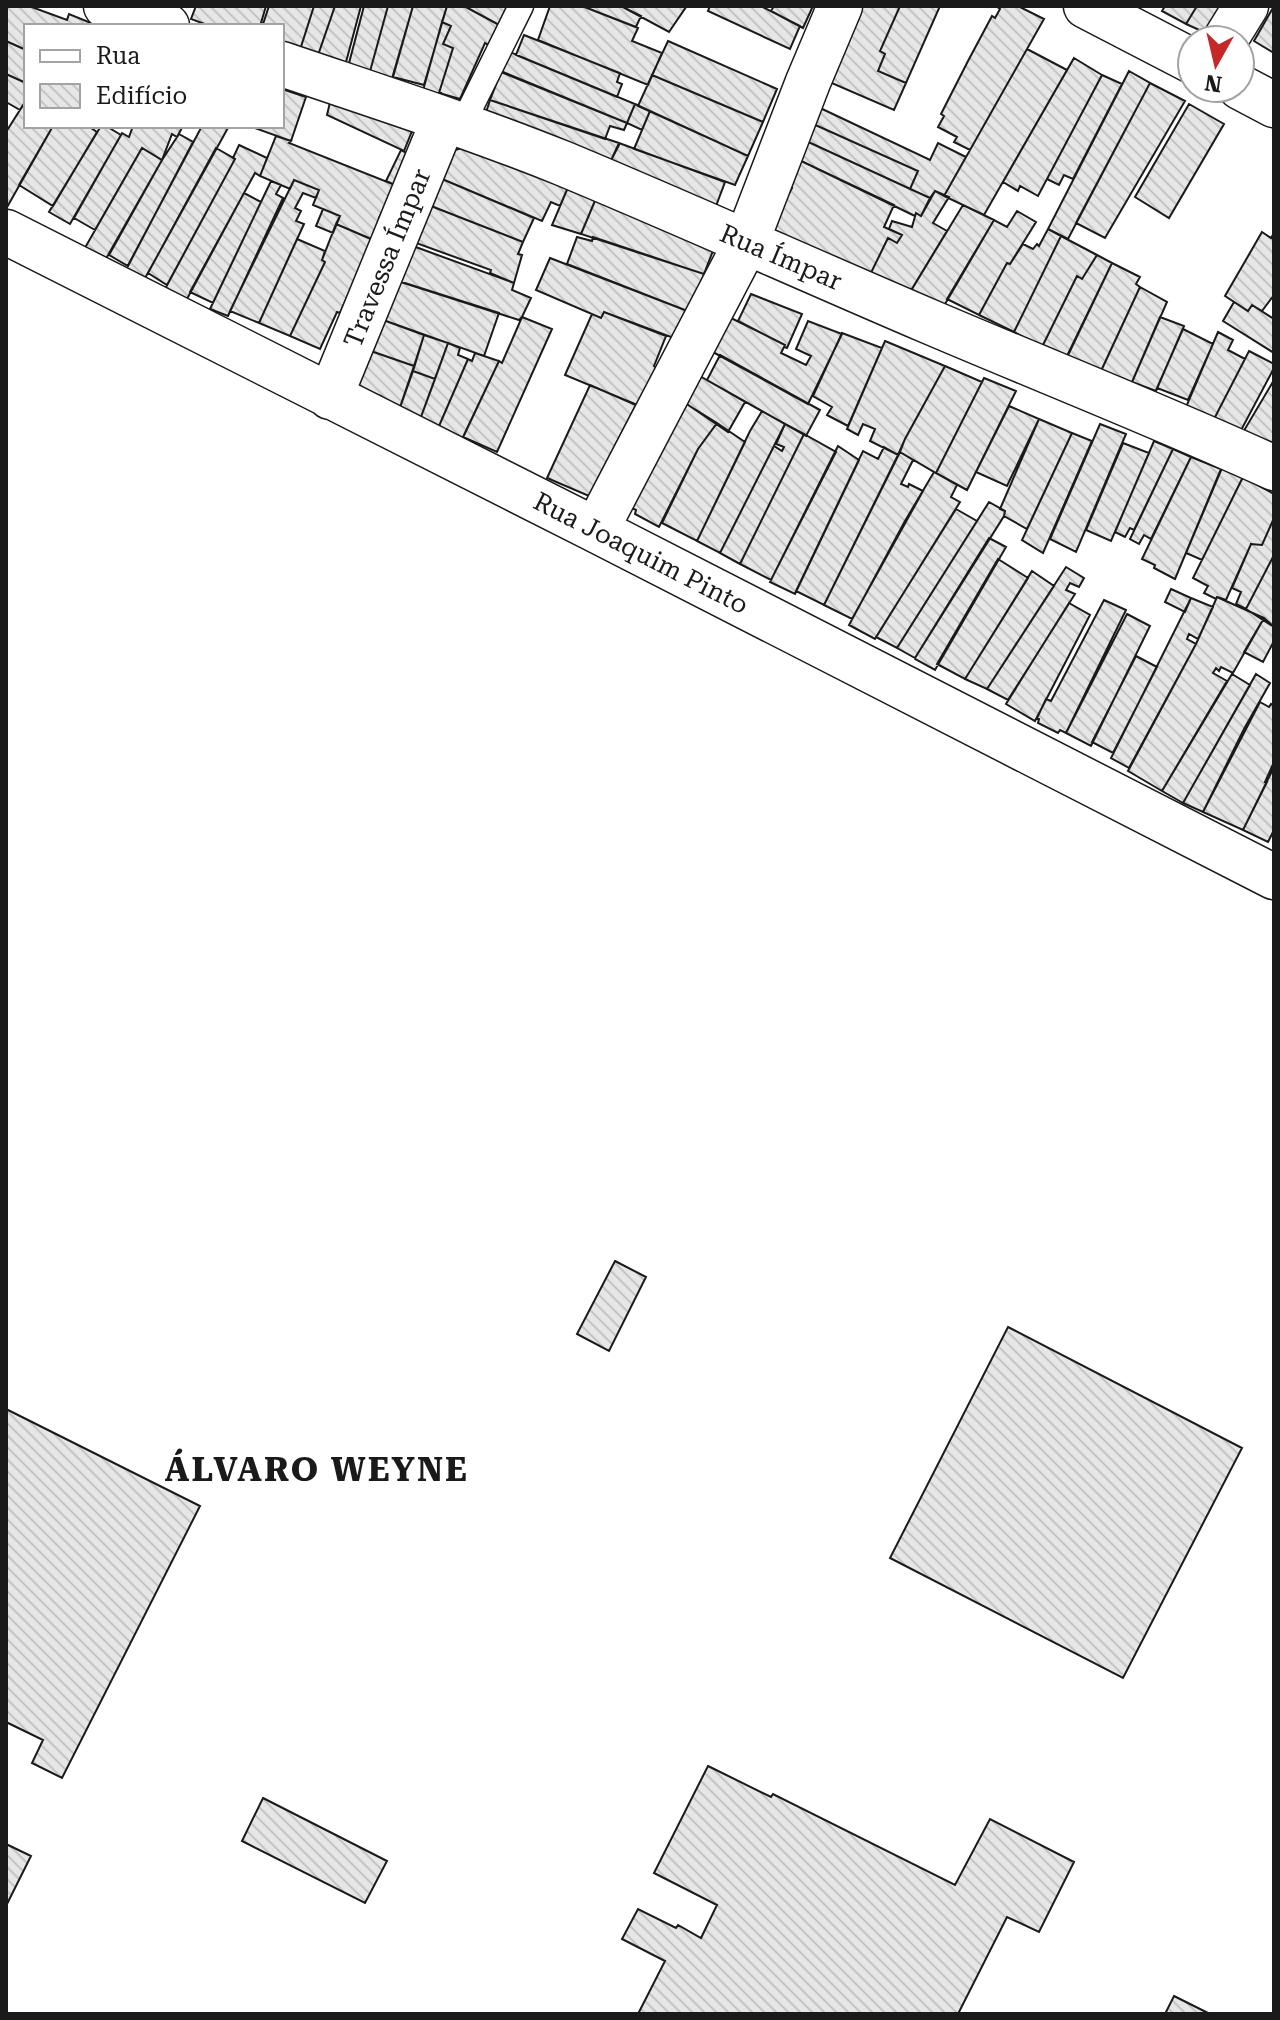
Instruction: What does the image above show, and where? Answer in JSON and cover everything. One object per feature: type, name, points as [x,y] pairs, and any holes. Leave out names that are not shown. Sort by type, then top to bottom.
[{"type":"street","points":[[106,6],[161,24]]},
{"type":"street","points":[[596,530],[746,243],[840,6]]},
{"type":"street","points":[[1086,6],[1176,53]]},
{"type":"street","points":[[1235,24],[1246,6]]},
{"type":"street","name":"Rua Ímpar","points":[[284,65],[453,122],[561,163],[1274,468]]},
{"type":"street","points":[[1256,95],[1274,105]]},
{"type":"street","name":"Travessa Ímpar","points":[[330,397],[453,122]]},
{"type":"street","name":"Rua Joaquim Pinto","points":[[6,232],[1274,877]]},
{"type":"lane","points":[[453,122],[521,6]]},
{"type":"building","points":[[6,6],[29,6],[67,20],[69,14],[91,23],[24,24],[24,49],[6,41]]},
{"type":"building","points":[[196,6],[266,6],[263,24],[205,24],[191,19]]},
{"type":"building","points":[[269,6],[314,6],[299,53],[284,49],[284,24],[263,24]]},
{"type":"building","points":[[314,6],[335,6],[317,58],[299,53]]},
{"type":"building","points":[[335,6],[361,6],[345,66],[317,58]]},
{"type":"building","points":[[364,6],[388,6],[369,75],[348,67]]},
{"type":"building","points":[[388,6],[413,6],[391,82],[369,75]]},
{"type":"building","points":[[413,6],[447,6],[424,85],[393,77]]},
{"type":"building","points":[[447,6],[464,6],[501,26],[491,47],[485,43],[460,99],[439,93],[453,48],[443,44],[451,26],[442,22]]},
{"type":"building","points":[[464,6],[511,6],[501,26]]},
{"type":"building","points":[[550,6],[582,6],[638,28],[632,41],[662,53],[648,85],[538,40]]},
{"type":"building","points":[[582,6],[621,6],[641,16],[636,27]]},
{"type":"building","points":[[621,6],[685,6],[686,7],[669,32]]},
{"type":"building","points":[[710,6],[761,6],[800,26],[790,49],[708,11]]},
{"type":"building","points":[[774,6],[813,6],[803,28],[771,11]]},
{"type":"building","points":[[856,6],[900,6],[880,51],[885,54],[878,71],[906,83],[894,110],[827,81]]},
{"type":"building","points":[[900,6],[940,6],[906,83],[878,71],[885,54],[880,51]]},
{"type":"building","points":[[996,6],[1018,6],[1044,19],[970,150],[954,142],[957,137],[938,127],[944,116],[941,114],[968,61],[992,16],[995,18],[1000,9]]},
{"type":"building","points":[[1165,6],[1197,6],[1186,24],[1162,11]]},
{"type":"building","points":[[1197,6],[1240,6],[1227,24],[1186,24]]},
{"type":"building","points":[[1274,6],[1274,53],[1256,42]]},
{"type":"building","points":[[442,22],[451,26],[443,44],[453,48],[439,100],[422,94]]},
{"type":"building","points":[[524,35],[620,73],[617,82],[622,84],[617,97],[516,55]]},
{"type":"building","points":[[6,41],[24,49],[24,82],[6,74]]},
{"type":"building","points":[[668,41],[777,89],[763,122],[652,75]]},
{"type":"building","points":[[1027,49],[1067,70],[984,215],[944,196]]},
{"type":"building","points":[[505,50],[635,104],[627,123],[498,70]]},
{"type":"building","points":[[1074,58],[1102,75],[1038,196],[1020,186],[1018,191],[1003,182]]},
{"type":"building","points":[[1129,71],[1150,83],[1068,239],[1048,229]]},
{"type":"building","points":[[501,72],[627,123],[624,130],[610,126],[605,139],[490,100]]},
{"type":"building","points":[[6,74],[24,82],[24,104],[20,110],[6,102]]},
{"type":"building","points":[[652,75],[763,122],[748,156],[638,106]]},
{"type":"building","points":[[1102,75],[1122,84],[1073,179],[1064,175],[1059,185],[1047,179]]},
{"type":"building","points":[[1150,83],[1176,96],[1176,104],[1183,104],[1105,238],[1076,223]]},
{"type":"building","points":[[284,90],[306,97],[291,141],[255,128],[284,128]]},
{"type":"building","points":[[332,94],[414,126],[404,151],[327,115]]},
{"type":"building","points":[[490,100],[619,145],[606,170],[483,122]]},
{"type":"building","points":[[24,104],[24,128],[52,128],[6,209],[6,132]]},
{"type":"building","points":[[635,104],[650,111],[642,130],[627,123]]},
{"type":"building","points":[[1189,104],[1224,124],[1169,218],[1135,197]]},
{"type":"building","points":[[818,107],[930,160],[938,143],[966,157],[944,196],[935,191],[930,198],[910,189],[918,171],[811,123]]},
{"type":"building","points":[[650,111],[748,156],[735,185],[634,149]]},
{"type":"building","points":[[811,123],[918,171],[910,189],[804,140]]},
{"type":"building","points":[[52,128],[91,128],[97,132],[53,206],[19,185]]},
{"type":"building","points":[[100,128],[109,128],[121,135],[70,224],[49,212]]},
{"type":"building","points":[[132,128],[182,128],[177,137],[172,134],[162,160],[142,148],[95,230],[74,218],[122,133],[129,137]]},
{"type":"building","points":[[201,128],[228,128],[144,280],[125,271]]},
{"type":"building","points":[[179,134],[193,142],[128,266],[109,255]]},
{"type":"building","points":[[276,136],[395,185],[379,218],[384,219],[375,241],[336,224],[340,216],[313,205],[319,190],[294,180],[290,189],[260,176]]},
{"type":"building","points":[[804,140],[930,198],[921,216],[916,213],[915,216],[793,157]]},
{"type":"building","points":[[619,143],[725,182],[716,206],[608,167]]},
{"type":"building","points":[[239,145],[267,158],[260,176],[255,173],[187,299],[165,289],[235,159]]},
{"type":"building","points":[[461,145],[569,185],[560,206],[551,202],[542,221],[435,176],[448,152],[459,149]]},
{"type":"building","points":[[142,148],[162,160],[103,264],[82,253]]},
{"type":"building","points":[[216,148],[235,159],[167,285],[148,273]]},
{"type":"building","points":[[401,150],[409,154],[395,185],[386,181]]},
{"type":"building","points":[[799,160],[894,205],[884,227],[902,235],[897,243],[888,238],[866,283],[768,232],[792,188],[787,186]]},
{"type":"building","points":[[435,176],[534,218],[523,242],[431,206]]},
{"type":"building","points":[[294,180],[319,190],[316,198],[303,193],[295,208],[301,211],[296,221],[304,224],[259,323],[230,311]]},
{"type":"building","points":[[271,181],[281,185],[276,194],[283,198],[228,316],[210,309]]},
{"type":"building","points":[[569,185],[597,196],[581,234],[552,225]]},
{"type":"building","points":[[935,191],[949,197],[933,223],[947,231],[904,302],[866,283],[888,238],[897,243],[902,235],[889,229],[892,221],[912,227],[916,213],[921,216]]},
{"type":"building","points":[[244,193],[261,202],[213,303],[190,292]]},
{"type":"building","points":[[597,196],[716,243],[704,274],[581,234]]},
{"type":"building","points":[[963,205],[994,220],[941,311],[909,294]]},
{"type":"building","points":[[431,206],[523,242],[514,283],[490,273],[491,270],[416,243]]},
{"type":"building","points":[[323,209],[340,216],[333,233],[316,226]]},
{"type":"building","points":[[1017,211],[1036,222],[1010,264],[1007,263],[979,315],[947,299],[994,220],[1007,227]]},
{"type":"building","points":[[336,224],[383,244],[364,259],[320,349],[290,336],[325,262],[322,260]]},
{"type":"building","points":[[1048,229],[1061,236],[1014,332],[979,315],[1007,263],[1010,264],[1023,244],[1033,249],[1037,244],[1039,246]]},
{"type":"building","points":[[1262,232],[1271,238],[1274,233],[1274,295],[1262,311],[1252,305],[1248,311],[1225,296]]},
{"type":"building","points":[[1061,236],[1097,255],[1082,279],[1077,276],[1042,347],[1014,332]]},
{"type":"building","points":[[577,237],[592,241],[593,237],[704,274],[690,312],[567,264]]},
{"type":"building","points":[[297,239],[325,251],[322,260],[325,262],[290,336],[259,323]]},
{"type":"building","points":[[413,246],[514,283],[512,290],[531,298],[522,317],[519,320],[401,282]]},
{"type":"building","points":[[1097,255],[1112,263],[1067,356],[1043,345],[1077,276],[1082,279]]},
{"type":"building","points":[[550,258],[690,312],[679,340],[604,312],[601,318],[536,290]]},
{"type":"building","points":[[1112,263],[1140,277],[1136,284],[1140,287],[1094,386],[1060,372]]},
{"type":"building","points":[[386,277],[499,313],[484,356],[372,316]]},
{"type":"building","points":[[1140,287],[1167,302],[1126,396],[1095,384]]},
{"type":"building","points":[[751,294],[802,314],[787,348],[738,321]]},
{"type":"building","points":[[1234,302],[1248,311],[1252,305],[1274,319],[1274,353],[1223,321]]},
{"type":"building","points":[[604,312],[666,336],[654,366],[659,369],[642,407],[565,375],[592,314],[601,318]]},
{"type":"building","points":[[375,317],[424,335],[414,366],[365,349]]},
{"type":"building","points":[[522,317],[552,329],[497,452],[463,437]]},
{"type":"building","points":[[729,317],[785,345],[781,353],[806,365],[811,356],[796,349],[808,321],[842,334],[808,404],[711,351]]},
{"type":"building","points":[[1160,317],[1184,326],[1156,391],[1132,382]]},
{"type":"building","points":[[1183,329],[1213,344],[1188,400],[1157,388]]},
{"type":"building","points":[[1218,332],[1233,340],[1228,350],[1245,359],[1212,423],[1183,414]]},
{"type":"building","points":[[842,333],[882,348],[848,426],[827,415],[832,407],[813,396]]},
{"type":"building","points":[[424,335],[448,343],[435,379],[413,371]]},
{"type":"building","points":[[885,341],[945,366],[898,455],[870,441],[875,429],[863,424],[858,435],[847,429]]},
{"type":"building","points":[[448,343],[460,348],[458,355],[468,359],[436,433],[418,425]]},
{"type":"building","points":[[365,349],[414,366],[397,416],[377,407],[381,396],[349,391]]},
{"type":"building","points":[[1249,351],[1274,364],[1274,368],[1238,436],[1212,423]]},
{"type":"building","points":[[475,353],[499,361],[460,444],[436,433],[468,359],[472,361]]},
{"type":"building","points":[[720,355],[820,410],[806,436],[707,380]]},
{"type":"building","points":[[945,366],[982,382],[936,473],[900,452]]},
{"type":"building","points":[[413,371],[435,379],[418,425],[397,416]]},
{"type":"building","points":[[693,372],[745,402],[728,432],[678,398]]},
{"type":"building","points":[[984,378],[1016,391],[967,490],[936,473]]},
{"type":"building","points":[[1274,380],[1274,439],[1265,453],[1239,439]]},
{"type":"building","points":[[590,385],[636,405],[589,496],[547,478]]},
{"type":"building","points":[[680,400],[717,423],[698,449],[659,527],[635,514],[636,510],[626,505]]},
{"type":"building","points":[[1009,406],[1039,419],[1007,486],[976,472]]},
{"type":"building","points":[[762,411],[785,424],[720,553],[697,541]]},
{"type":"building","points":[[1039,419],[1072,433],[1027,529],[1004,516],[1005,511],[1000,509]]},
{"type":"building","points":[[717,423],[745,442],[697,541],[662,523],[698,449]]},
{"type":"building","points":[[785,424],[804,434],[740,564],[720,553],[774,446],[782,451],[784,447],[776,444]]},
{"type":"building","points":[[1100,424],[1126,434],[1076,552],[1050,539]]},
{"type":"building","points":[[1072,433],[1092,441],[1043,553],[1022,540]]},
{"type":"building","points":[[804,434],[836,452],[771,580],[740,564]]},
{"type":"building","points":[[1154,441],[1173,449],[1134,530],[1130,528],[1125,537],[1115,532]]},
{"type":"building","points":[[1123,443],[1149,453],[1111,541],[1086,530]]},
{"type":"building","points":[[838,446],[859,460],[795,594],[770,582]]},
{"type":"building","points":[[884,447],[898,455],[824,605],[796,591],[863,451],[878,459]]},
{"type":"building","points":[[1173,449],[1191,457],[1151,539],[1144,535],[1139,544],[1130,539]]},
{"type":"building","points":[[900,452],[913,460],[901,484],[908,487],[909,484],[923,491],[852,619],[824,605]]},
{"type":"building","points":[[1191,457],[1221,469],[1175,579],[1142,559]]},
{"type":"building","points":[[1222,468],[1243,477],[1202,560],[1186,553]]},
{"type":"building","points":[[934,472],[957,485],[951,497],[960,502],[875,639],[849,625]]},
{"type":"building","points":[[1243,477],[1274,494],[1274,518],[1262,545],[1251,544],[1226,600],[1216,599],[1204,593],[1208,586],[1193,578]]},
{"type":"building","points":[[989,502],[1005,511],[1004,516],[915,658],[897,648]]},
{"type":"building","points":[[956,509],[977,521],[897,648],[876,637]]},
{"type":"building","points":[[1274,518],[1274,555],[1246,609],[1236,604],[1241,592],[1232,588],[1251,544],[1262,545]]},
{"type":"building","points":[[989,538],[1006,547],[935,670],[915,658]]},
{"type":"building","points":[[1274,555],[1274,627],[1246,609]]},
{"type":"building","points":[[998,559],[1028,578],[965,679],[937,664]]},
{"type":"building","points":[[1066,567],[1084,578],[1079,587],[1070,583],[1066,590],[1075,594],[1008,700],[987,689]]},
{"type":"building","points":[[1032,571],[1054,586],[987,689],[965,679]]},
{"type":"building","points":[[1171,589],[1191,598],[1185,612],[1165,602]]},
{"type":"building","points":[[1217,597],[1264,618],[1233,673],[1221,667],[1213,673],[1227,681],[1162,791],[1128,771],[1196,644]]},
{"type":"building","points":[[1191,598],[1213,607],[1198,639],[1189,634],[1187,639],[1196,644],[1129,768],[1111,758]]},
{"type":"building","points":[[1104,600],[1126,610],[1066,733],[1060,730],[1058,733],[1038,723],[1037,718],[1046,699],[1051,701]]},
{"type":"building","points":[[1069,603],[1090,615],[1035,721],[1006,704]]},
{"type":"building","points":[[1127,614],[1150,626],[1091,746],[1066,733]]},
{"type":"building","points":[[1264,618],[1274,627],[1274,641],[1263,662],[1244,652]]},
{"type":"building","points":[[1136,656],[1157,667],[1113,753],[1092,742]]},
{"type":"building","points":[[1232,674],[1250,685],[1183,803],[1162,791]]},
{"type":"building","points":[[1256,674],[1270,683],[1203,812],[1183,803]]},
{"type":"building","points":[[1260,702],[1274,706],[1274,762],[1243,830],[1203,812]]},
{"type":"building","points":[[1274,767],[1274,830],[1268,842],[1243,830]]},
{"type":"building","points":[[615,1261],[646,1277],[609,1351],[577,1334]]},
{"type":"building","points":[[1008,1327],[1242,1448],[1123,1678],[890,1558]]},
{"type":"building","points":[[6,1409],[200,1506],[62,1778],[32,1763],[43,1740],[6,1722]]},
{"type":"building","points":[[708,1766],[771,1797],[773,1794],[955,1885],[990,1819],[1074,1862],[1039,1932],[1007,1917],[958,2014],[638,2014],[665,1961],[622,1939],[638,1909],[701,1938],[717,1905],[654,1873]]},
{"type":"building","points":[[263,1798],[387,1861],[365,1903],[242,1841]]},
{"type":"building","points":[[6,1844],[31,1856],[6,1906]]},
{"type":"building","points":[[1174,1996],[1210,2014],[1165,2014]]},
{"type":"district","name":"ÁLVARO WEYNE","points":[[317,1469]]}]
